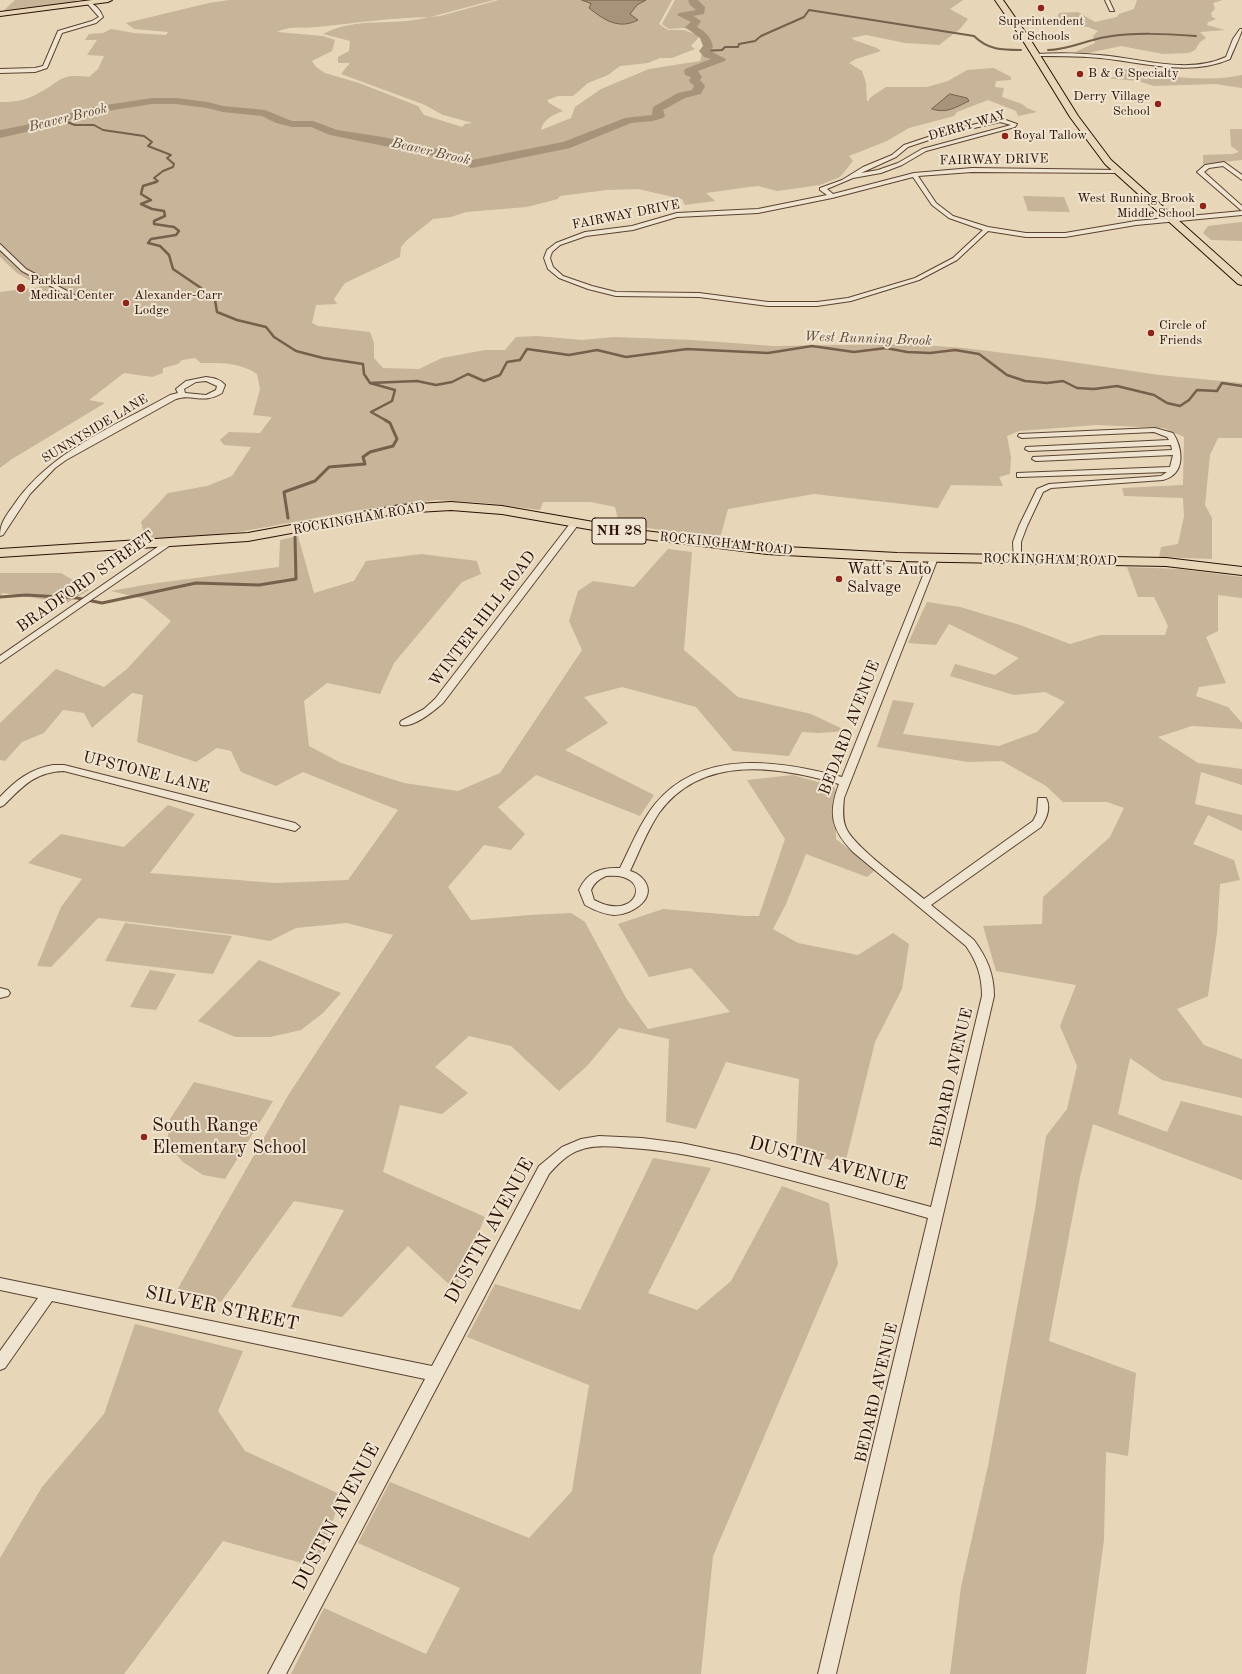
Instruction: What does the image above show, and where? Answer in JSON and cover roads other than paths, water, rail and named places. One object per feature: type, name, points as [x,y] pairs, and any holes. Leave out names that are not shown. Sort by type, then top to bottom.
[{"type":"main road","points":[[0,14],[108,0]]},
{"type":"main road","points":[[999,0],[1026,39],[1086,133],[1108,162],[1242,282]]},
{"type":"main road","name":"ROCKINGHAM ROAD","points":[[0,553],[254,536],[384,512],[435,506],[485,507],[644,535],[767,550],[934,558],[1166,562],[1242,571]]},
{"type":"street","points":[[1107,0],[1112,10]]},
{"type":"street","points":[[0,71],[42,68],[46,65],[60,32],[94,22],[101,17],[98,12],[84,2]]},
{"type":"street","points":[[1035,55],[1097,56],[1170,65],[1208,65],[1228,58],[1235,39],[1242,30]]},
{"type":"street","name":"DERRY WAY","points":[[832,196],[822,189],[844,181],[852,176],[865,168],[894,156],[906,146],[1000,120],[1014,124],[1012,126],[926,150],[890,168],[852,176]]},
{"type":"street","points":[[1242,178],[1224,164],[1207,166],[1200,172],[1242,209]]},
{"type":"street","name":"FAIRWAY DRIVE","points":[[987,229],[955,259],[917,279],[855,298],[817,304],[768,304],[699,295],[616,294],[590,288],[561,277],[550,268],[547,261],[547,254],[558,244],[584,234],[633,228],[677,216],[758,211],[832,196],[914,175],[972,170],[1118,172]]},
{"type":"street","points":[[914,175],[931,201],[941,211],[959,221],[987,229],[1026,235],[1065,235],[1170,219],[1242,213]]},
{"type":"street","points":[[0,246],[24,270],[77,298]]},
{"type":"street","points":[[194,380],[213,380],[221,385],[219,391],[207,397],[194,398],[182,394],[180,389],[183,385],[194,380]]},
{"type":"street","name":"SUNNYSIDE LANE","points":[[0,533],[23,495],[47,470],[83,447],[168,399],[182,394]]},
{"type":"street","points":[[1017,560],[1017,542],[1040,491],[1050,486],[1163,478],[1172,474],[1172,469],[1176,466],[1178,452],[1170,435],[1155,430],[1022,436]]},
{"type":"street","points":[[1029,449],[1174,442]]},
{"type":"street","points":[[1036,459],[1178,452]]},
{"type":"street","points":[[1020,475],[1172,469]]},
{"type":"street","name":"WINTER HILL ROAD","points":[[405,723],[428,711],[439,702],[575,523]]},
{"type":"street","name":"BRADFORD STREET","points":[[0,660],[169,542]]},
{"type":"street","name":"BEDARD AVENUE","points":[[827,1674],[986,1013],[989,980],[982,960],[970,943],[845,838],[838,826],[837,815],[839,798],[934,558]]},
{"type":"street","points":[[624,872],[660,804],[677,789],[699,777],[734,767],[766,765],[790,768],[846,782]]},
{"type":"street","name":"UPSTONE LANE","points":[[0,803],[33,773],[53,768],[64,768],[295,827]]},
{"type":"street","points":[[923,905],[1037,824],[1042,818],[1042,800]]},
{"type":"street","points":[[607,872],[624,872],[636,878],[643,888],[643,895],[640,901],[625,910],[614,912],[604,910],[589,902],[585,890],[592,878],[607,872]]},
{"type":"street","name":"DUSTIN AVENUE","points":[[277,1674],[544,1170],[555,1159],[576,1146],[605,1142],[640,1143],[691,1150],[833,1185],[937,1215]]},
{"type":"street","name":"SILVER STREET","points":[[0,1284],[50,1293],[435,1374]]},
{"type":"street","points":[[0,1363],[50,1293]]},
{"type":"waterway","name":"Beaver Brook","points":[[0,134],[39,126],[93,110],[152,101],[176,101],[208,105],[223,109],[265,113],[280,121],[292,124],[313,124],[334,133],[383,141],[442,154],[472,164],[566,145],[629,120],[653,118],[659,116],[657,109],[682,95],[697,92],[697,89],[700,86],[694,81],[697,77],[696,74],[689,73],[689,71],[721,59],[708,55],[704,51],[708,47],[706,40],[702,34],[690,27],[695,24],[696,21],[682,15],[701,12],[700,7],[693,3],[693,0]]},
{"type":"waterway","points":[[704,51],[722,50],[725,47],[738,47],[739,44],[755,41],[761,36],[804,17],[809,10],[974,36],[979,41],[990,47],[1021,50]]},
{"type":"waterway","points":[[1048,50],[1055,50],[1099,38],[1117,35],[1151,34],[1196,36]]},
{"type":"waterway","points":[[59,119],[75,125],[94,125],[103,130],[144,136],[152,142],[148,146],[171,155],[167,158],[174,164],[173,167],[163,171],[154,178],[158,181],[154,183]]},
{"type":"waterway","points":[[154,183],[143,186],[141,194],[151,200],[141,204],[152,209],[164,211],[165,216],[154,221],[154,224],[174,227],[179,231],[176,235],[151,239],[148,243],[160,246],[169,255],[173,269],[201,288],[203,293],[215,300],[217,312],[237,320],[266,327],[274,337],[296,351],[323,358],[363,364],[364,374],[370,383]]},
{"type":"waterway","name":"West Running Brook","points":[[370,383],[417,381],[436,385],[452,382],[468,374],[484,381],[500,375],[507,362],[520,360],[527,349],[569,355],[597,350],[626,357],[687,349],[768,353],[812,346],[854,352],[886,348],[907,352],[930,353],[955,350],[979,354],[1007,375],[1025,381],[1047,383],[1063,381],[1077,388],[1094,389],[1117,386],[1154,395],[1167,403],[1180,406],[1189,400],[1197,390],[1217,391],[1222,383],[1242,386]]},
{"type":"waterway","points":[[370,383],[395,390],[392,401],[371,412],[387,421]]},
{"type":"waterway","points":[[288,518],[284,492],[315,481],[329,467],[365,464],[363,457],[370,452],[393,446],[397,439],[390,423],[385,420]]},
{"type":"waterway","points":[[0,597],[26,595],[77,598],[102,603],[196,583],[259,585],[296,579],[295,537]]},
{"type":"place","name":"Superintendent of Schools","points":[[1041,8]]},
{"type":"place","name":"B & G Specialty","points":[[1080,74]]},
{"type":"place","name":"Derry Village School","points":[[1158,104]]},
{"type":"place","name":"Royal Tallow","points":[[1005,136]]},
{"type":"place","name":"West Running Brook Middle School","points":[[1203,206]]},
{"type":"place","name":"Parkland Medical Center","points":[[21,288]]},
{"type":"place","name":"Alexander-Carr Lodge","points":[[126,303]]},
{"type":"place","name":"Circle of Friends","points":[[1151,333]]},
{"type":"place","name":"Watt's Auto Salvage","points":[[839,579]]},
{"type":"place","name":"South Range Elementary School","points":[[144,1137]]}]
